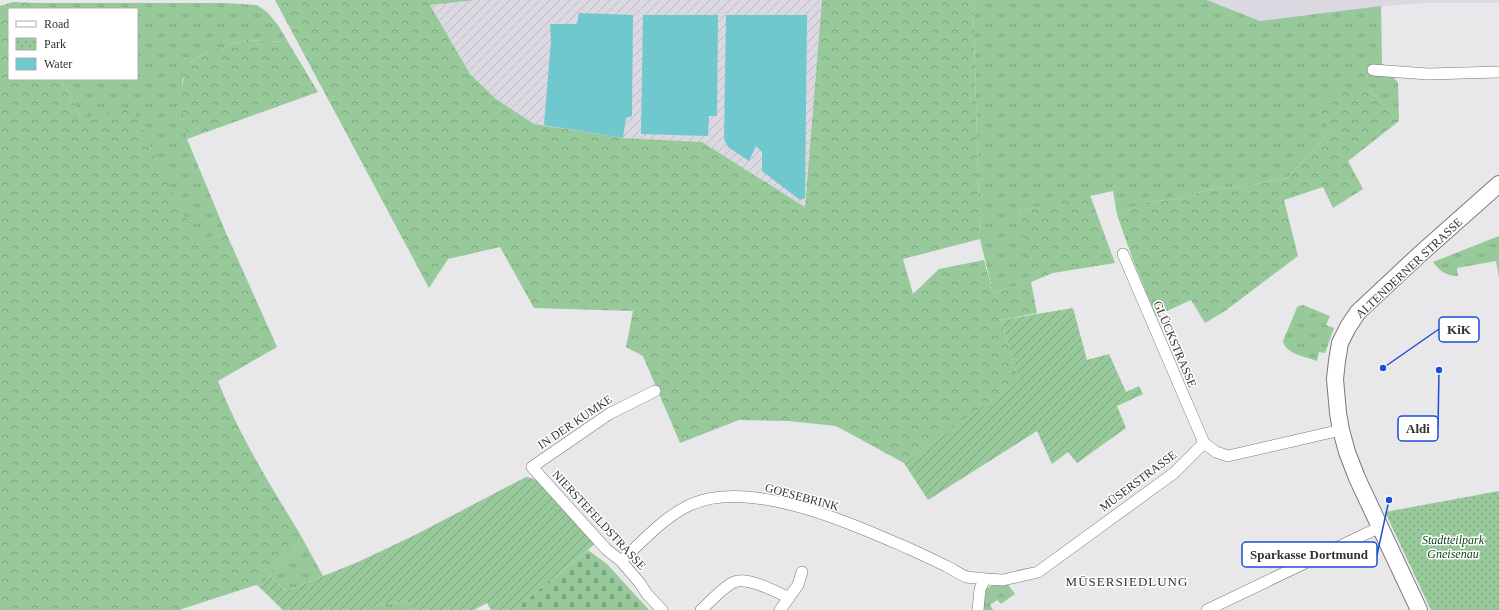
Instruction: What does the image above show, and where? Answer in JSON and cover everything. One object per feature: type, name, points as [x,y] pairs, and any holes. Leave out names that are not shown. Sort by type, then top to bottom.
[{"type":"main road","name":"ALTENDERNER STRASSE","points":[[1419,610],[1355,473],[1341,430],[1335,379],[1340,343],[1358,312],[1419,255],[1499,184]]},
{"type":"street","points":[[1373,70],[1428,74],[1499,72]]},
{"type":"street","name":"GLÜCKSTRASSE","points":[[1123,254],[1204,443]]},
{"type":"street","name":"IN DER KUMKE","points":[[532,467],[609,414],[655,391]]},
{"type":"street","points":[[1204,443],[1216,452],[1228,456],[1341,430]]},
{"type":"street","name":"MÜSERSTRASSE","points":[[985,579],[1003,580],[1038,572],[1174,473],[1204,443]]},
{"type":"street","name":"NIERSTEFELDSTRASSE","points":[[532,467],[606,550],[621,561],[647,594],[662,610]]},
{"type":"street","name":"GOESEBRINK","points":[[621,561],[670,516],[685,507],[704,500],[730,496],[776,502],[817,512],[928,557],[966,576],[985,579]]},
{"type":"street","points":[[1207,610],[1380,527]]},
{"type":"street","points":[[780,610],[798,585],[802,572]]},
{"type":"street","points":[[978,610],[980,589],[985,579]]},
{"type":"street","points":[[701,610],[735,581],[744,580],[766,587],[789,598]]},
{"type":"shaded area","points":[[478,0],[822,0],[805,207],[702,142],[623,138],[534,124],[496,99],[470,74],[430,5]]},
{"type":"shaded area","points":[[1207,0],[1499,0],[1499,3],[1426,3],[1395,5],[1260,21]]},
{"type":"green space","points":[[275,0],[477,0],[430,5],[470,74],[496,99],[534,124],[623,138],[702,142],[805,207],[822,0],[973,0],[980,239],[903,259],[913,294],[939,269],[984,260],[993,293],[1030,282],[1019,211],[1090,195],[1115,263],[1053,273],[1031,282],[1037,313],[1001,320],[1019,381],[904,463],[836,426],[788,421],[739,420],[680,443],[643,356],[626,347],[633,311],[534,308],[500,247],[448,259],[429,288]]},
{"type":"green space","points":[[973,0],[1207,0],[1260,21],[1381,6],[1382,63],[1398,83],[1399,121],[1369,90],[1286,179],[1207,190],[1179,199],[1144,202],[1117,215],[1113,191],[1019,211],[1031,282],[993,293],[980,239]]},
{"type":"green space","points":[[13,2],[34,3],[36,8],[8,8],[8,80],[62,80],[81,119],[131,106],[198,243],[226,233],[277,347],[218,381],[245,440],[300,534],[298,545],[264,583],[258,586],[256,585],[179,610],[0,610],[0,6]]},
{"type":"green space","points":[[34,3],[225,3],[257,5],[267,12],[278,25],[288,42],[244,40],[204,54],[191,62],[182,80],[183,114],[187,139],[226,233],[198,244],[186,221],[81,119],[62,80],[138,80],[138,8],[36,8]]},
{"type":"green space","points":[[245,40],[288,42],[318,92],[187,139],[182,109],[182,87],[187,68],[193,61],[205,54]]},
{"type":"green space","points":[[1347,87],[1369,90],[1399,121],[1348,161],[1363,189],[1333,208],[1323,187],[1284,200],[1298,256],[1225,311],[1205,323],[1191,300],[1156,316],[1133,260],[1117,215],[1144,202],[1179,199],[1207,190],[1286,179],[1330,132],[1318,106]]},
{"type":"green space","points":[[1499,236],[1499,277],[1496,261],[1457,268],[1458,276],[1450,275],[1444,272],[1433,262]]},
{"type":"green space","points":[[1303,305],[1330,316],[1326,325],[1334,328],[1325,353],[1319,352],[1317,361],[1292,352],[1283,341],[1297,307]]},
{"type":"green space","points":[[1073,308],[1087,360],[1109,354],[1126,392],[1139,386],[1143,394],[1117,406],[1126,428],[1077,463],[1068,452],[1052,464],[1037,431],[928,500],[904,463],[1019,381],[1001,320]]},
{"type":"green space","points":[[526,477],[538,481],[595,544],[514,610],[491,610],[487,603],[474,610],[415,610],[406,601],[379,605],[369,610],[283,610],[258,586],[264,583],[270,575],[286,591],[358,562],[415,535]]},
{"type":"green space","name":"Stadtteilpark Gneisenau","points":[[1499,491],[1499,610],[1431,610],[1385,512]]},
{"type":"green space","points":[[300,534],[323,576],[286,591],[270,575],[298,545]]},
{"type":"green space","points":[[588,550],[607,564],[649,610],[514,610]]},
{"type":"green space","points":[[1007,583],[1015,594],[1001,604],[997,600],[990,605],[993,610],[981,610],[983,596],[986,589]]},
{"type":"green space","points":[[406,601],[415,610],[369,610],[379,605]]},
{"type":"water","points":[[579,13],[633,15],[632,116],[626,118],[623,138],[544,125],[551,41],[550,24],[577,24]]},
{"type":"water","points":[[643,15],[718,15],[717,116],[709,116],[708,136],[641,134]]},
{"type":"water","points":[[726,15],[807,15],[805,198],[800,200],[762,171],[762,152],[756,146],[749,161],[728,147],[724,139]]},
{"type":"place","name":"KiK","points":[[1383,368]]},
{"type":"place","name":"Aldi","points":[[1439,370]]},
{"type":"place","name":"Sparkasse Dortmund","points":[[1389,500]]},
{"type":"district","name":"MÜSERSIEDLUNG","points":[[1127,581]]}]
